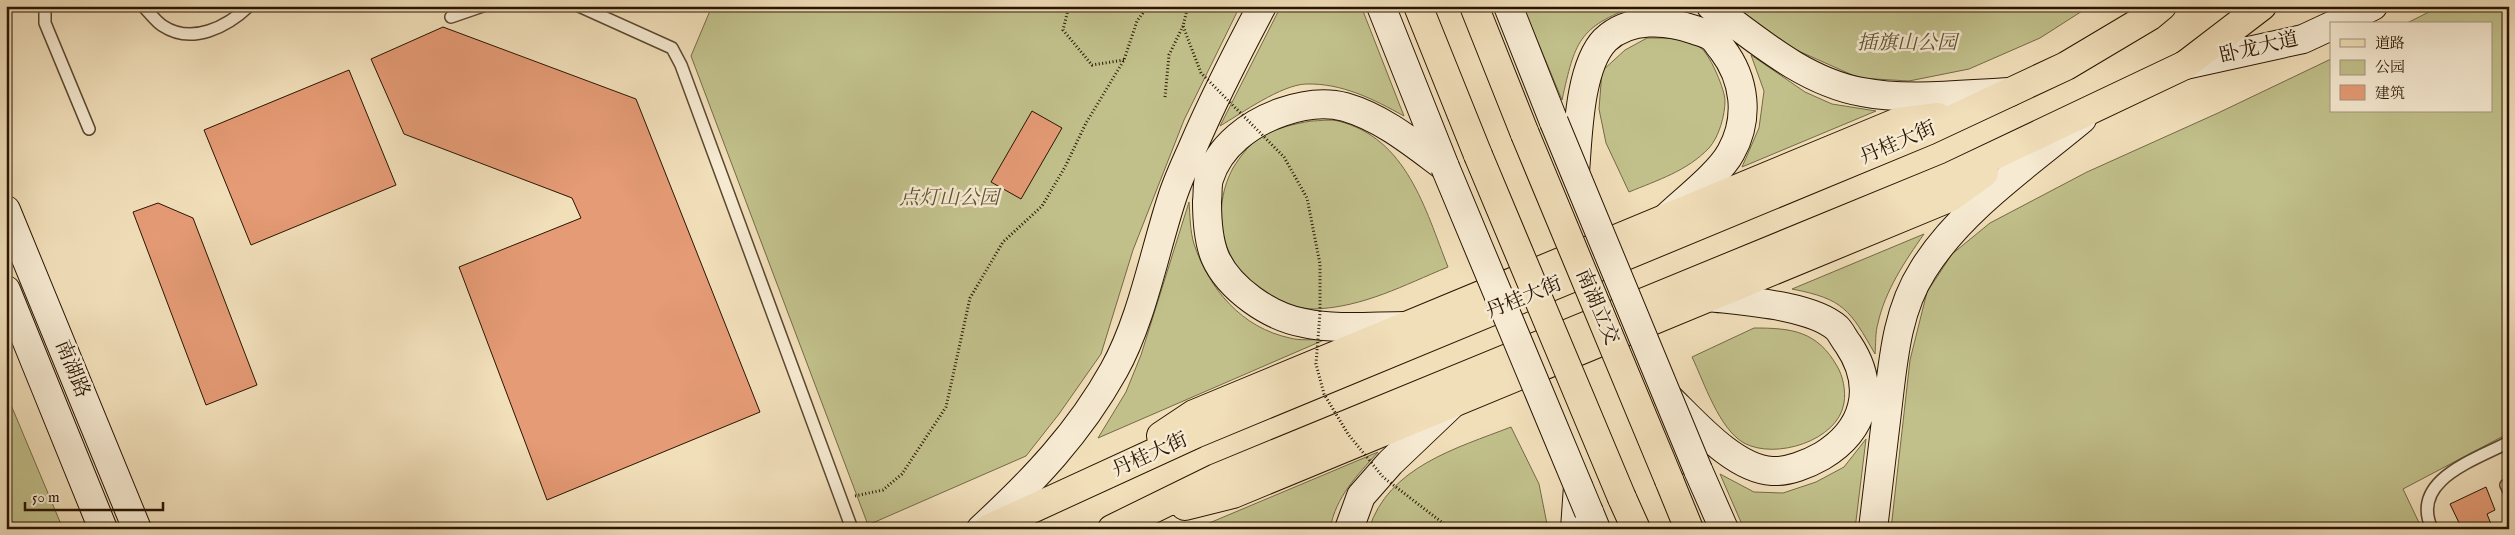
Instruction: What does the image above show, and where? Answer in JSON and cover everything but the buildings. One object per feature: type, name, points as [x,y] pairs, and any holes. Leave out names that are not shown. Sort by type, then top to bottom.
[{"type":"main road","points":[[1418,6],[1478,155],[1636,529]]},
{"type":"main road","name":"南湖立交","points":[[1474,6],[1689,529]]},
{"type":"main road","name":"丹桂大街","points":[[988,529],[1196,434],[1909,139],[2066,66],[2150,16],[2162,6]]},
{"type":"main road","points":[[1122,524],[1225,474],[1941,180],[2185,65],[2262,6]]},
{"type":"main road","points":[[1106,475],[1194,414],[1898,122],[1964,114]]},
{"type":"main road","points":[[1122,524],[1233,494],[1950,198],[2030,139]]},
{"type":"street","points":[[980,529],[1023,491],[1058,453],[1090,411],[1115,368],[1138,312],[1172,196],[1206,118],[1262,6]]},
{"type":"street","points":[[1381,6],[1445,167],[1578,486],[1587,523]]},
{"type":"street","points":[[1508,6],[1554,122],[1724,529]]},
{"type":"street","points":[[1711,6],[1788,61],[1824,81],[1862,93],[1913,96],[2010,92]]},
{"type":"street","points":[[2339,22],[2373,6]]},
{"type":"street","points":[[1575,172],[1582,103],[1590,66],[1605,40],[1629,25],[1656,22],[1684,26],[1712,37],[1733,64],[1742,88],[1742,122],[1731,153],[1666,218]]},
{"type":"street","name":"卧龙大道","points":[[2185,65],[2303,39],[2330,26]]},
{"type":"street","points":[[1406,326],[1347,326],[1303,323],[1271,312],[1242,293],[1216,258],[1206,221],[1209,180],[1224,149],[1243,132],[1272,116],[1306,104],[1344,107],[1380,121],[1445,167]]},
{"type":"street","points":[[1873,529],[1893,364],[1902,313],[1922,270],[1959,224],[2094,109]]},
{"type":"street","name":"南湖路","points":[[6,210],[137,529]]},
{"type":"street","name":"南湖路","points":[[6,290],[103,529]]},
{"type":"street","points":[[1668,397],[1717,444],[1745,464],[1771,471],[1808,465],[1840,446],[1859,419],[1864,389],[1858,360],[1837,328],[1799,311],[1775,305],[1709,297]]},
{"type":"street","points":[[1349,529],[1361,496],[1390,463],[1454,402]]},
{"type":"lane","points":[[45,6],[45,23],[89,129]]},
{"type":"lane","points":[[143,6],[163,26],[184,33],[208,32],[234,20],[249,6]]},
{"type":"lane","points":[[451,17],[483,6]]},
{"type":"lane","points":[[579,6],[672,48],[682,65],[852,529]]},
{"type":"lane","points":[[2432,529],[2428,517],[2427,502],[2436,484],[2446,476],[2509,442]]},
{"type":"path","points":[[1069,6],[1063,30],[1092,65],[1124,60]]},
{"type":"path","points":[[837,492],[857,497],[882,490],[902,474],[946,407],[970,298],[1003,242],[1042,206],[1065,167],[1086,123],[1124,60],[1137,21],[1148,6]]},
{"type":"path","points":[[1165,96],[1169,55],[1183,26],[1188,6]]},
{"type":"path","points":[[1183,26],[1201,73],[1284,157],[1307,198],[1320,264],[1320,313],[1316,364],[1324,394],[1348,434],[1383,477],[1444,524],[1446,529]]},
{"type":"green space","name":"点灯山公园","points":[[712,6],[1240,6],[1184,120],[1133,250],[1101,354],[1059,414],[1026,456],[868,525],[691,56]]},
{"type":"green space","points":[[1281,6],[1361,6],[1404,116],[1369,98],[1345,89],[1319,84],[1306,84],[1274,94],[1220,126]]},
{"type":"green space","points":[[1523,6],[1636,6],[1602,21],[1582,39],[1571,64],[1562,100]]},
{"type":"green space","name":"插旗山公园","points":[[1735,6],[2090,6],[2040,38],[1969,69],[1909,81],[1859,78],[1794,49]]},
{"type":"green space","points":[[2441,6],[2509,6],[2509,433],[2403,489],[2422,529],[1891,529],[1910,360],[1927,292],[1952,254],[1990,223],[2087,172],[2218,113],[2330,59],[2330,112],[2492,112],[2492,22],[2409,22]]},
{"type":"green space","points":[[1647,38],[1683,40],[1702,49],[1706,53],[1720,82],[1725,107],[1716,138],[1700,156],[1682,169],[1629,192],[1606,143],[1599,109],[1602,71],[1625,50]]},
{"type":"green space","points":[[1751,55],[1805,92],[1832,104],[1876,111],[1742,167],[1759,128],[1764,91]]},
{"type":"green space","points":[[1335,120],[1362,130],[1381,143],[1397,159],[1421,200],[1448,267],[1367,300],[1315,309],[1298,307],[1277,300],[1256,286],[1242,273],[1232,258],[1225,241],[1222,223],[1222,205],[1226,186],[1233,168],[1249,147],[1261,137],[1285,127],[1311,121]]},
{"type":"green space","points":[[1189,202],[1190,223],[1200,261],[1218,291],[1230,304],[1242,316],[1273,333],[1294,339],[1324,340],[1098,438],[1126,392],[1141,355]]},
{"type":"green space","points":[[1924,234],[1903,266],[1885,299],[1877,327],[1875,354],[1859,327],[1844,309],[1835,302],[1823,297],[1792,289]]},
{"type":"green space","points":[[1754,328],[1780,329],[1802,334],[1821,345],[1837,366],[1844,384],[1844,403],[1839,416],[1830,428],[1818,437],[1788,448],[1757,448],[1744,443],[1735,436],[1720,416],[1692,357]]},
{"type":"green space","points":[[6,393],[63,529],[6,529]]},
{"type":"green space","points":[[1511,427],[1539,484],[1548,529],[1369,529],[1378,508],[1392,490],[1408,475],[1447,452]]},
{"type":"green space","points":[[1866,439],[1855,529],[1744,529],[1720,474],[1754,492],[1783,493],[1816,482],[1844,467]]},
{"type":"green space","points":[[1378,452],[1342,496],[1330,529],[1195,529]]}]
